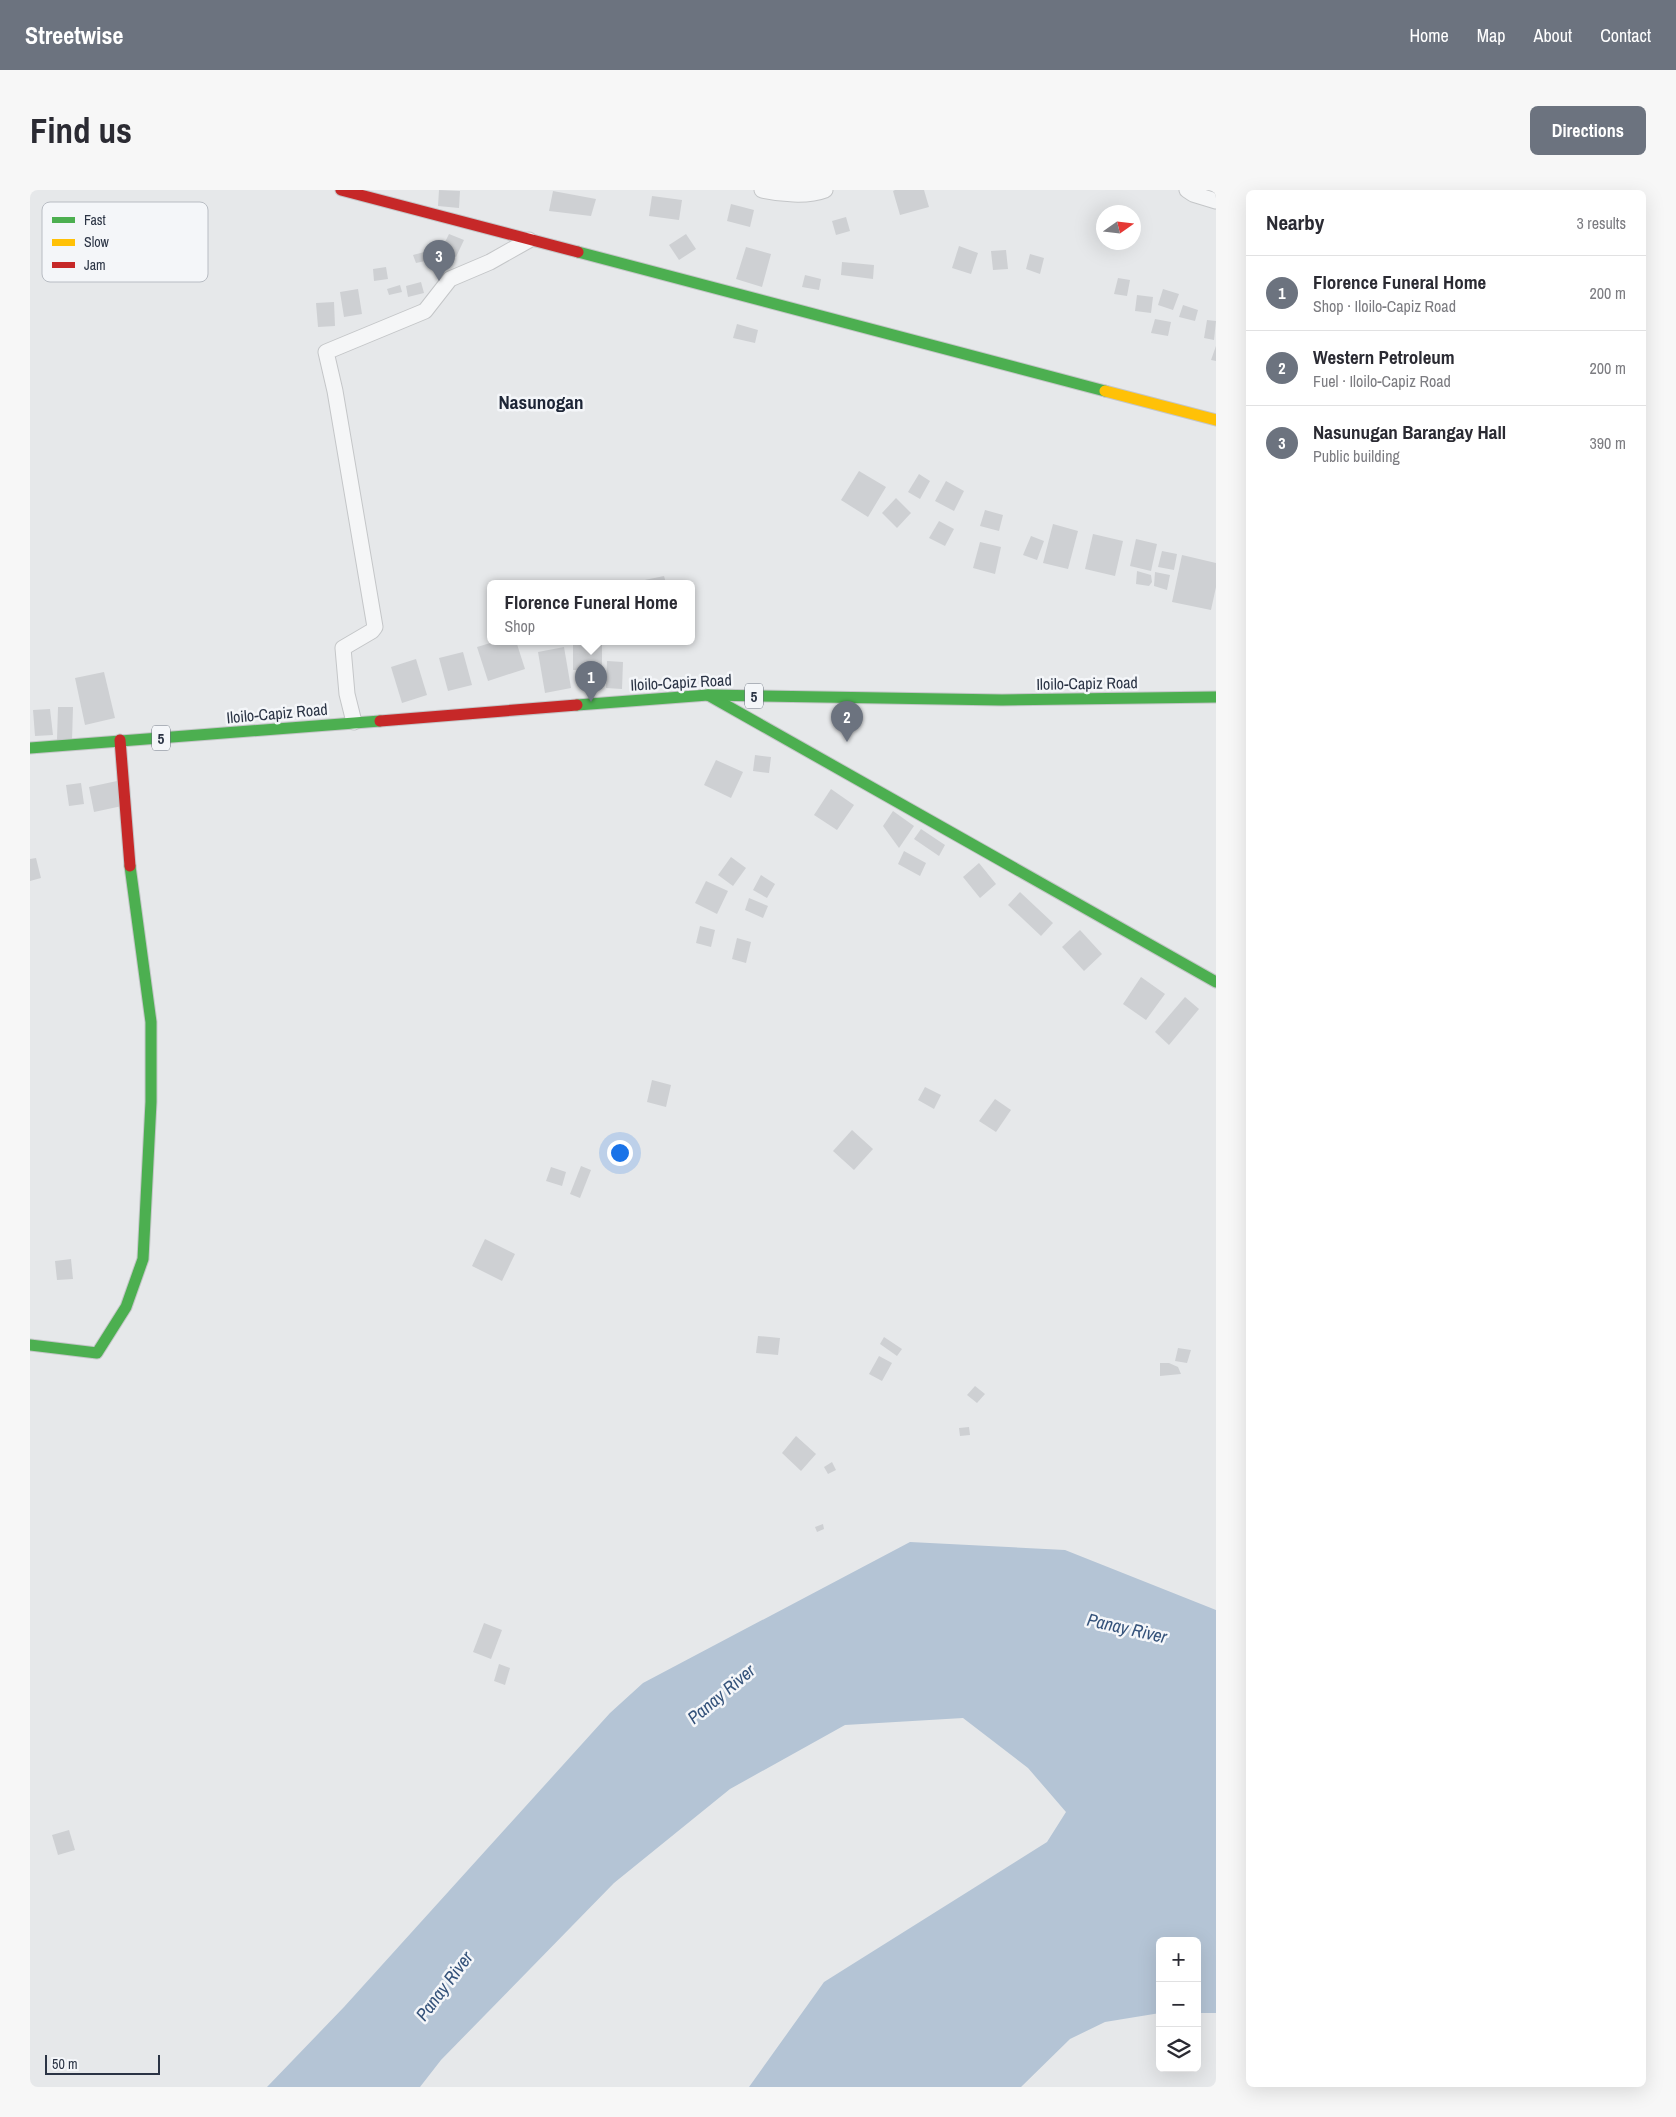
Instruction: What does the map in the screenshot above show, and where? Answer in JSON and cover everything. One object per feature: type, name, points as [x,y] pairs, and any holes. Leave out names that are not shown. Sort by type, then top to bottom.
[{"type":"main road","points":[[341,190],[1216,420]]},
{"type":"main road","points":[[708,695],[1216,982]]},
{"type":"main road","name":"Iloilo-Capiz Road","points":[[30,748],[293,729],[354,722],[708,695],[1010,700],[1216,697]]},
{"type":"main road","points":[[30,1346],[97,1353],[126,1308],[143,1260],[152,1102],[151,1022],[127,845],[120,740]]},
{"type":"street","points":[[762,190],[777,193],[817,193],[825,190]]},
{"type":"street","points":[[1187,190],[1193,194],[1216,201]]},
{"type":"street","points":[[354,722],[347,694],[343,648],[372,631],[374,627],[335,391],[326,352],[425,311],[450,279],[490,262],[529,240]]},
{"type":"water","name":"Panay River","points":[[910,1542],[1065,1550],[1216,1610],[1216,2013],[1201,2013],[1201,1937],[1156,1937],[1156,2014],[1105,2022],[1070,2039],[1021,2087],[749,2087],[824,1982],[1047,1842],[1066,1812],[1028,1768],[963,1718],[845,1725],[730,1789],[614,1883],[441,2060],[420,2087],[267,2087],[344,2007],[610,1713],[643,1683]]},
{"type":"building","points":[[439,190],[460,191],[459,208],[438,206]]},
{"type":"building","points":[[924,190],[929,207],[900,215],[893,191]]},
{"type":"building","points":[[553,191],[596,199],[591,216],[549,211]]},
{"type":"building","points":[[652,196],[682,200],[679,220],[649,216]]},
{"type":"building","points":[[731,204],[754,210],[750,227],[727,221]]},
{"type":"building","points":[[846,217],[850,231],[836,235],[832,221]]},
{"type":"building","points":[[449,234],[464,240],[456,257],[441,250]]},
{"type":"building","points":[[686,234],[696,249],[679,260],[669,245]]},
{"type":"building","points":[[959,246],[978,253],[971,274],[952,268]]},
{"type":"building","points":[[746,247],[771,254],[762,287],[736,279]]},
{"type":"building","points":[[1006,250],[1008,269],[993,270],[991,251]]},
{"type":"building","points":[[428,251],[430,260],[416,263],[413,255]]},
{"type":"building","points":[[1030,254],[1044,258],[1040,274],[1026,269]]},
{"type":"building","points":[[842,262],[874,265],[873,279],[841,275]]},
{"type":"building","points":[[386,267],[388,279],[374,281],[373,269]]},
{"type":"building","points":[[805,275],[821,279],[819,290],[802,287]]},
{"type":"building","points":[[1118,278],[1130,280],[1127,296],[1114,294]]},
{"type":"building","points":[[421,282],[424,293],[408,297],[406,286]]},
{"type":"building","points":[[400,285],[402,292],[389,295],[387,289]]},
{"type":"building","points":[[358,289],[362,314],[344,317],[340,292]]},
{"type":"building","points":[[1163,289],[1179,294],[1173,310],[1158,305]]},
{"type":"building","points":[[1137,295],[1153,297],[1151,313],[1135,311]]},
{"type":"building","points":[[334,302],[335,326],[318,327],[316,303]]},
{"type":"building","points":[[1183,305],[1198,310],[1195,321],[1179,317]]},
{"type":"building","points":[[1155,319],[1171,322],[1168,336],[1151,333]]},
{"type":"building","points":[[1207,320],[1216,321],[1214,340],[1204,338]]},
{"type":"building","points":[[737,324],[758,330],[755,343],[733,338]]},
{"type":"building","points":[[1216,346],[1216,361],[1211,360]]},
{"type":"building","points":[[859,471],[886,487],[868,517],[841,500]]},
{"type":"building","points":[[919,474],[930,481],[920,499],[908,492]]},
{"type":"building","points":[[946,481],[964,491],[954,511],[935,501]]},
{"type":"building","points":[[896,498],[911,513],[897,528],[882,513]]},
{"type":"building","points":[[985,510],[1003,515],[999,531],[980,526]]},
{"type":"building","points":[[939,521],[954,529],[945,546],[929,538]]},
{"type":"building","points":[[1053,524],[1078,531],[1068,569],[1043,563]]},
{"type":"building","points":[[1093,534],[1123,541],[1115,576],[1085,569]]},
{"type":"building","points":[[1031,536],[1044,541],[1037,560],[1023,555]]},
{"type":"building","points":[[1136,539],[1157,544],[1151,571],[1130,566]]},
{"type":"building","points":[[980,542],[1001,547],[995,574],[973,568]]},
{"type":"building","points":[[1162,551],[1177,554],[1174,570],[1158,567]]},
{"type":"building","points":[[1182,555],[1216,563],[1216,587],[1211,610],[1172,602]]},
{"type":"building","points":[[1137,571],[1151,575],[1152,582],[1149,586],[1136,584]]},
{"type":"building","points":[[1155,572],[1170,575],[1167,590],[1154,586]]},
{"type":"building","points":[[664,576],[665,580],[645,580]]},
{"type":"building","points":[[487,644],[517,645],[525,669],[488,681],[477,647]]},
{"type":"building","points":[[573,645],[602,645],[602,670],[573,670]]},
{"type":"building","points":[[564,647],[571,688],[545,693],[538,652]]},
{"type":"building","points":[[463,652],[472,685],[448,691],[439,658]]},
{"type":"building","points":[[416,659],[427,695],[402,703],[391,667]]},
{"type":"building","points":[[607,661],[623,662],[622,689],[606,688]]},
{"type":"building","points":[[104,672],[115,718],[85,725],[75,678]]},
{"type":"building","points":[[58,707],[73,707],[72,741],[57,740]]},
{"type":"building","points":[[50,709],[53,735],[35,736],[33,710]]},
{"type":"building","points":[[755,755],[771,757],[769,773],[753,771]]},
{"type":"building","points":[[716,760],[743,772],[731,798],[704,785]]},
{"type":"building","points":[[117,781],[122,806],[94,812],[89,787]]},
{"type":"building","points":[[81,783],[84,804],[69,806],[66,785]]},
{"type":"building","points":[[831,789],[854,805],[837,830],[814,815]]},
{"type":"building","points":[[893,811],[914,826],[899,848],[883,826]]},
{"type":"building","points":[[921,829],[945,845],[939,856],[914,839]]},
{"type":"building","points":[[904,851],[926,863],[920,876],[898,864]]},
{"type":"building","points":[[731,857],[746,868],[733,886],[718,875]]},
{"type":"building","points":[[36,858],[41,878],[30,881],[30,859]]},
{"type":"building","points":[[979,863],[996,884],[980,898],[963,877]]},
{"type":"building","points":[[761,875],[775,884],[767,898],[753,890]]},
{"type":"building","points":[[706,881],[728,891],[717,914],[695,903]]},
{"type":"building","points":[[1020,892],[1053,923],[1041,936],[1008,905]]},
{"type":"building","points":[[749,898],[768,906],[763,918],[745,910]]},
{"type":"building","points":[[700,926],[715,930],[711,947],[696,943]]},
{"type":"building","points":[[1080,930],[1102,954],[1084,971],[1062,947]]},
{"type":"building","points":[[737,938],[751,942],[746,963],[732,959]]},
{"type":"building","points":[[1141,977],[1165,994],[1146,1020],[1123,1004]]},
{"type":"building","points":[[1185,997],[1199,1009],[1169,1045],[1155,1032]]},
{"type":"building","points":[[652,1080],[671,1085],[666,1107],[647,1102]]},
{"type":"building","points":[[925,1087],[941,1095],[934,1109],[918,1100]]},
{"type":"building","points":[[995,1099],[1011,1110],[996,1132],[979,1121]]},
{"type":"building","points":[[852,1130],[873,1149],[854,1170],[833,1151]]},
{"type":"building","points":[[581,1166],[591,1170],[580,1198],[570,1194]]},
{"type":"building","points":[[551,1167],[566,1172],[562,1186],[546,1181]]},
{"type":"building","points":[[485,1239],[515,1254],[502,1281],[472,1266]]},
{"type":"building","points":[[71,1259],[73,1279],[57,1280],[55,1261]]},
{"type":"building","points":[[758,1336],[780,1338],[778,1355],[756,1353]]},
{"type":"building","points":[[884,1337],[902,1349],[897,1356],[880,1344]]},
{"type":"building","points":[[1178,1348],[1191,1350],[1187,1363],[1175,1361]]},
{"type":"building","points":[[879,1356],[892,1363],[882,1381],[869,1374]]},
{"type":"building","points":[[1160,1363],[1169,1363],[1178,1367],[1181,1374],[1160,1376]]},
{"type":"building","points":[[975,1386],[985,1394],[977,1403],[967,1395]]},
{"type":"building","points":[[969,1427],[970,1435],[960,1436],[959,1428]]},
{"type":"building","points":[[796,1436],[816,1454],[801,1471],[782,1453]]},
{"type":"building","points":[[832,1462],[836,1470],[828,1474],[824,1467]]},
{"type":"building","points":[[823,1524],[824,1529],[817,1532],[815,1527]]},
{"type":"building","points":[[484,1623],[502,1630],[491,1659],[473,1652]]},
{"type":"building","points":[[499,1664],[510,1668],[505,1685],[494,1681]]},
{"type":"building","points":[[69,1830],[75,1850],[58,1855],[52,1835]]},
{"type":"traffic: fast","points":[[578,252],[1105,391]]},
{"type":"traffic: fast","points":[[708,695],[1216,982]]},
{"type":"traffic: fast","points":[[577,705],[708,695],[1002,700],[1216,697]]},
{"type":"traffic: fast","points":[[30,748],[380,721]]},
{"type":"traffic: fast","points":[[30,1345],[97,1353],[126,1307],[143,1259],[151,1102],[151,1022],[130,866]]},
{"type":"traffic: slow","points":[[1105,391],[1216,420]]},
{"type":"traffic: jam","points":[[341,190],[578,252]]},
{"type":"traffic: jam","points":[[380,721],[577,705]]},
{"type":"traffic: jam","points":[[120,740],[130,866]]},
{"type":"place","name":"Nasunugan Barangay Hall","points":[[439,281]]},
{"type":"place","name":"Florence Funeral Home","points":[[591,702]]},
{"type":"place","name":"Western Petroleum","points":[[847,742]]},
{"type":"district","name":"Nasunogan","points":[[541,402]]}]
